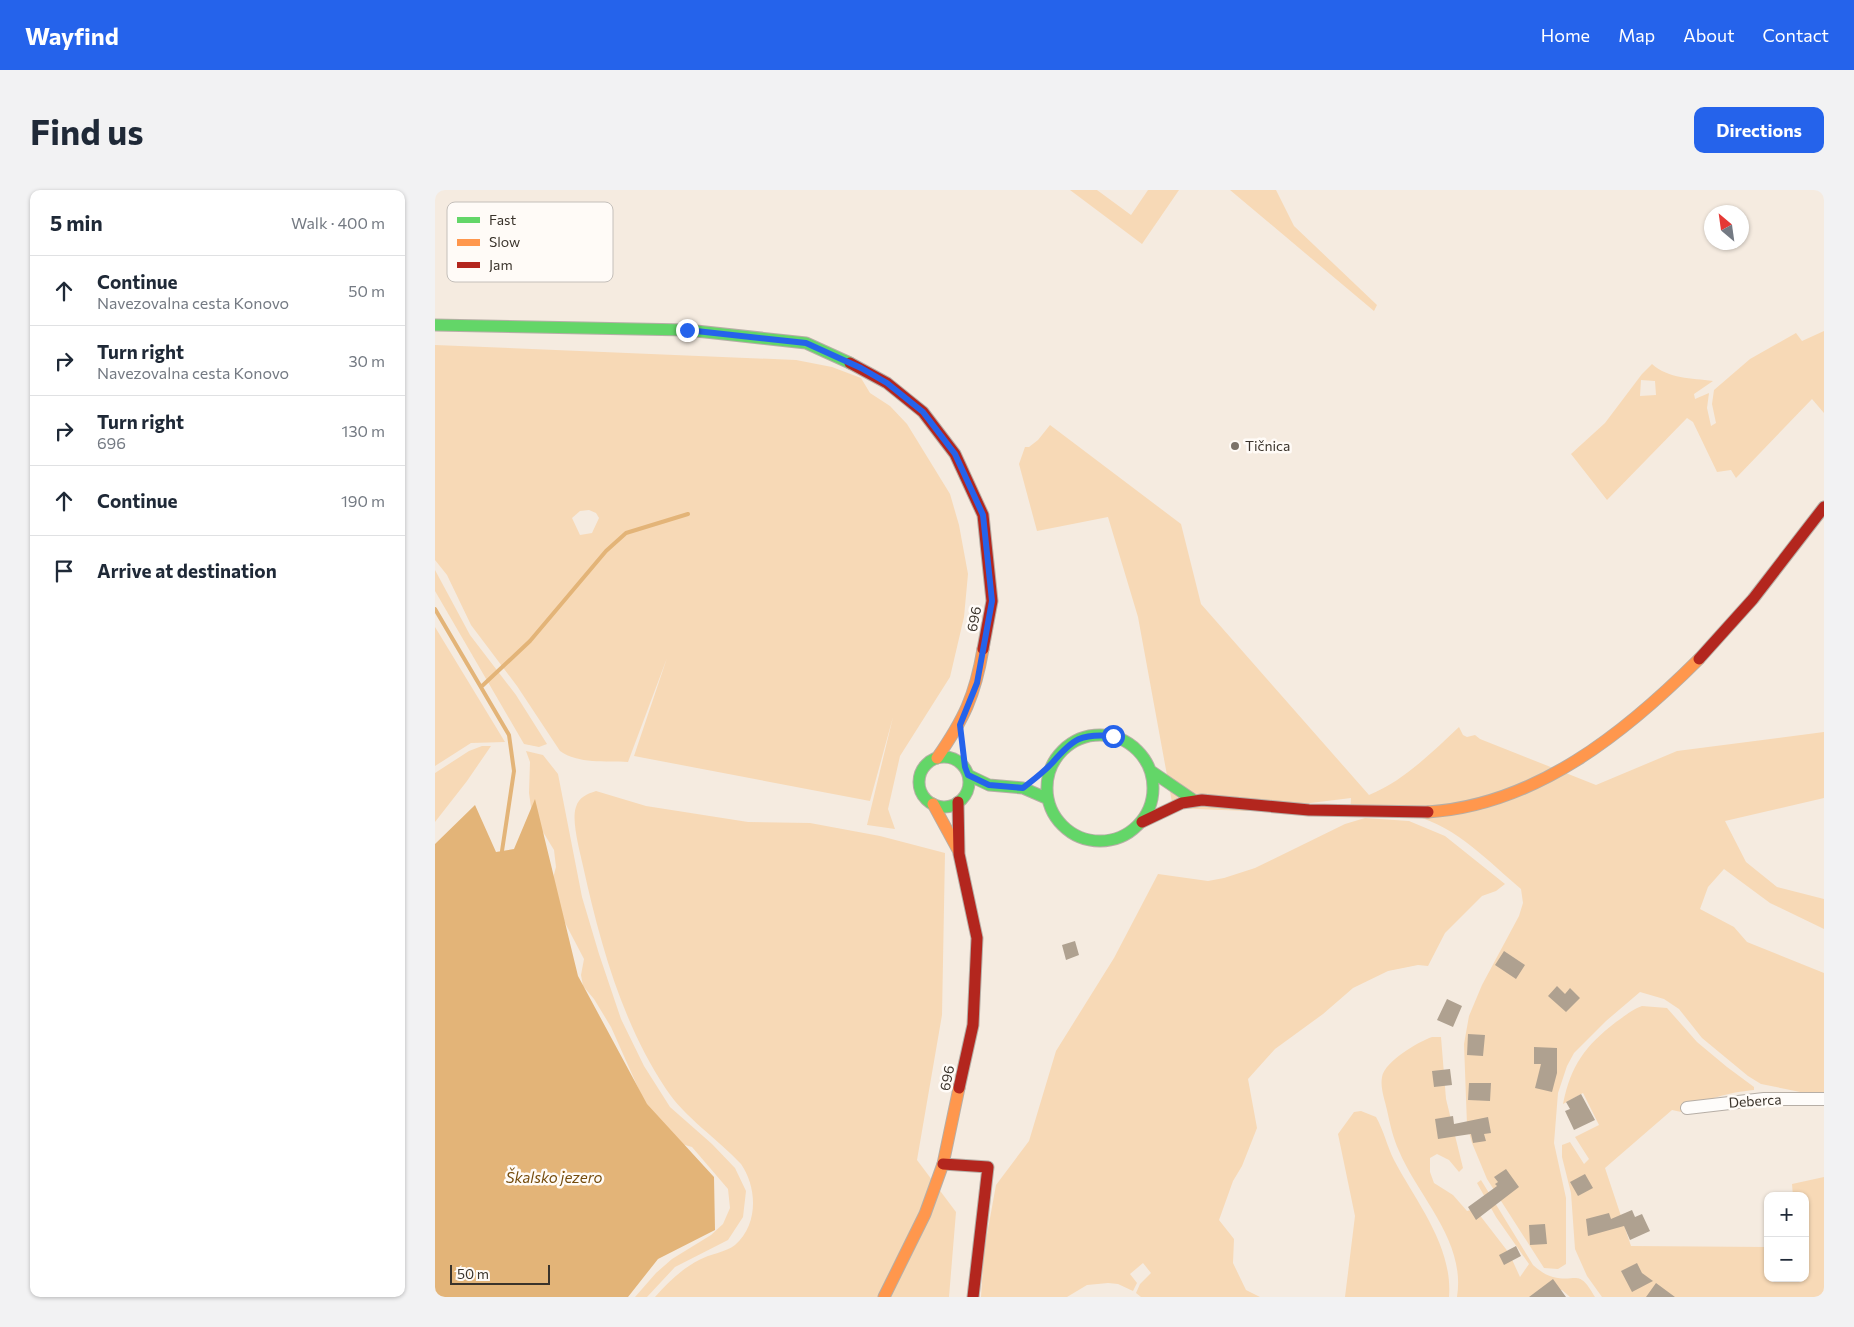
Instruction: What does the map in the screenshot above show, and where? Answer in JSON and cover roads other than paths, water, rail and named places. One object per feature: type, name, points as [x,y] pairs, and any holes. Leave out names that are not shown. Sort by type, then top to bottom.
[{"type":"main road","name":"696","points":[[435,325],[687,330],[806,343],[861,368],[887,383],[923,412],[955,454],[983,515],[992,601],[977,683],[960,725],[937,758],[923,767],[919,784],[926,799],[933,804],[959,854]]},
{"type":"main road","points":[[1142,822],[1192,800],[1323,811],[1425,813],[1461,808],[1499,798],[1548,777],[1593,751],[1660,696],[1731,625],[1824,507]]},
{"type":"main road","name":"696","points":[[960,725],[967,790]]},
{"type":"main road","points":[[933,804],[950,806],[958,802],[967,790],[989,785],[1031,782],[1052,763],[1062,749],[1077,739],[1095,734],[1113,736],[1129,743],[1142,755],[1151,771],[1154,788],[1151,806],[1142,822],[1129,834],[1113,841],[1095,842],[1078,838],[1063,828],[1052,814],[1046,798],[1046,780],[1052,763]]},
{"type":"main road","points":[[937,758],[952,758],[966,771],[989,785]]},
{"type":"main road","points":[[1151,771],[1192,800]]},
{"type":"main road","points":[[1031,782],[1046,798]]},
{"type":"main road","name":"696","points":[[884,1297],[925,1214],[943,1164],[973,1025],[977,938],[959,854],[958,802]]},
{"type":"main road","points":[[943,1164],[988,1167],[973,1297]]},
{"type":"street","name":"Deberca","points":[[1687,1108],[1764,1099],[1824,1099]]},
{"type":"water","name":"Škalsko jezero","points":[[535,799],[578,976],[647,1104],[714,1177],[715,1230],[658,1259],[628,1297],[435,1297],[435,844],[475,805],[496,852],[514,849]]},
{"type":"waterway","points":[[481,687],[530,641],[606,551],[626,533],[688,514]]},
{"type":"waterway","points":[[435,609],[509,735],[514,771],[502,851]]},
{"type":"place","name":"Tičnica","points":[[1235,446]]}]
